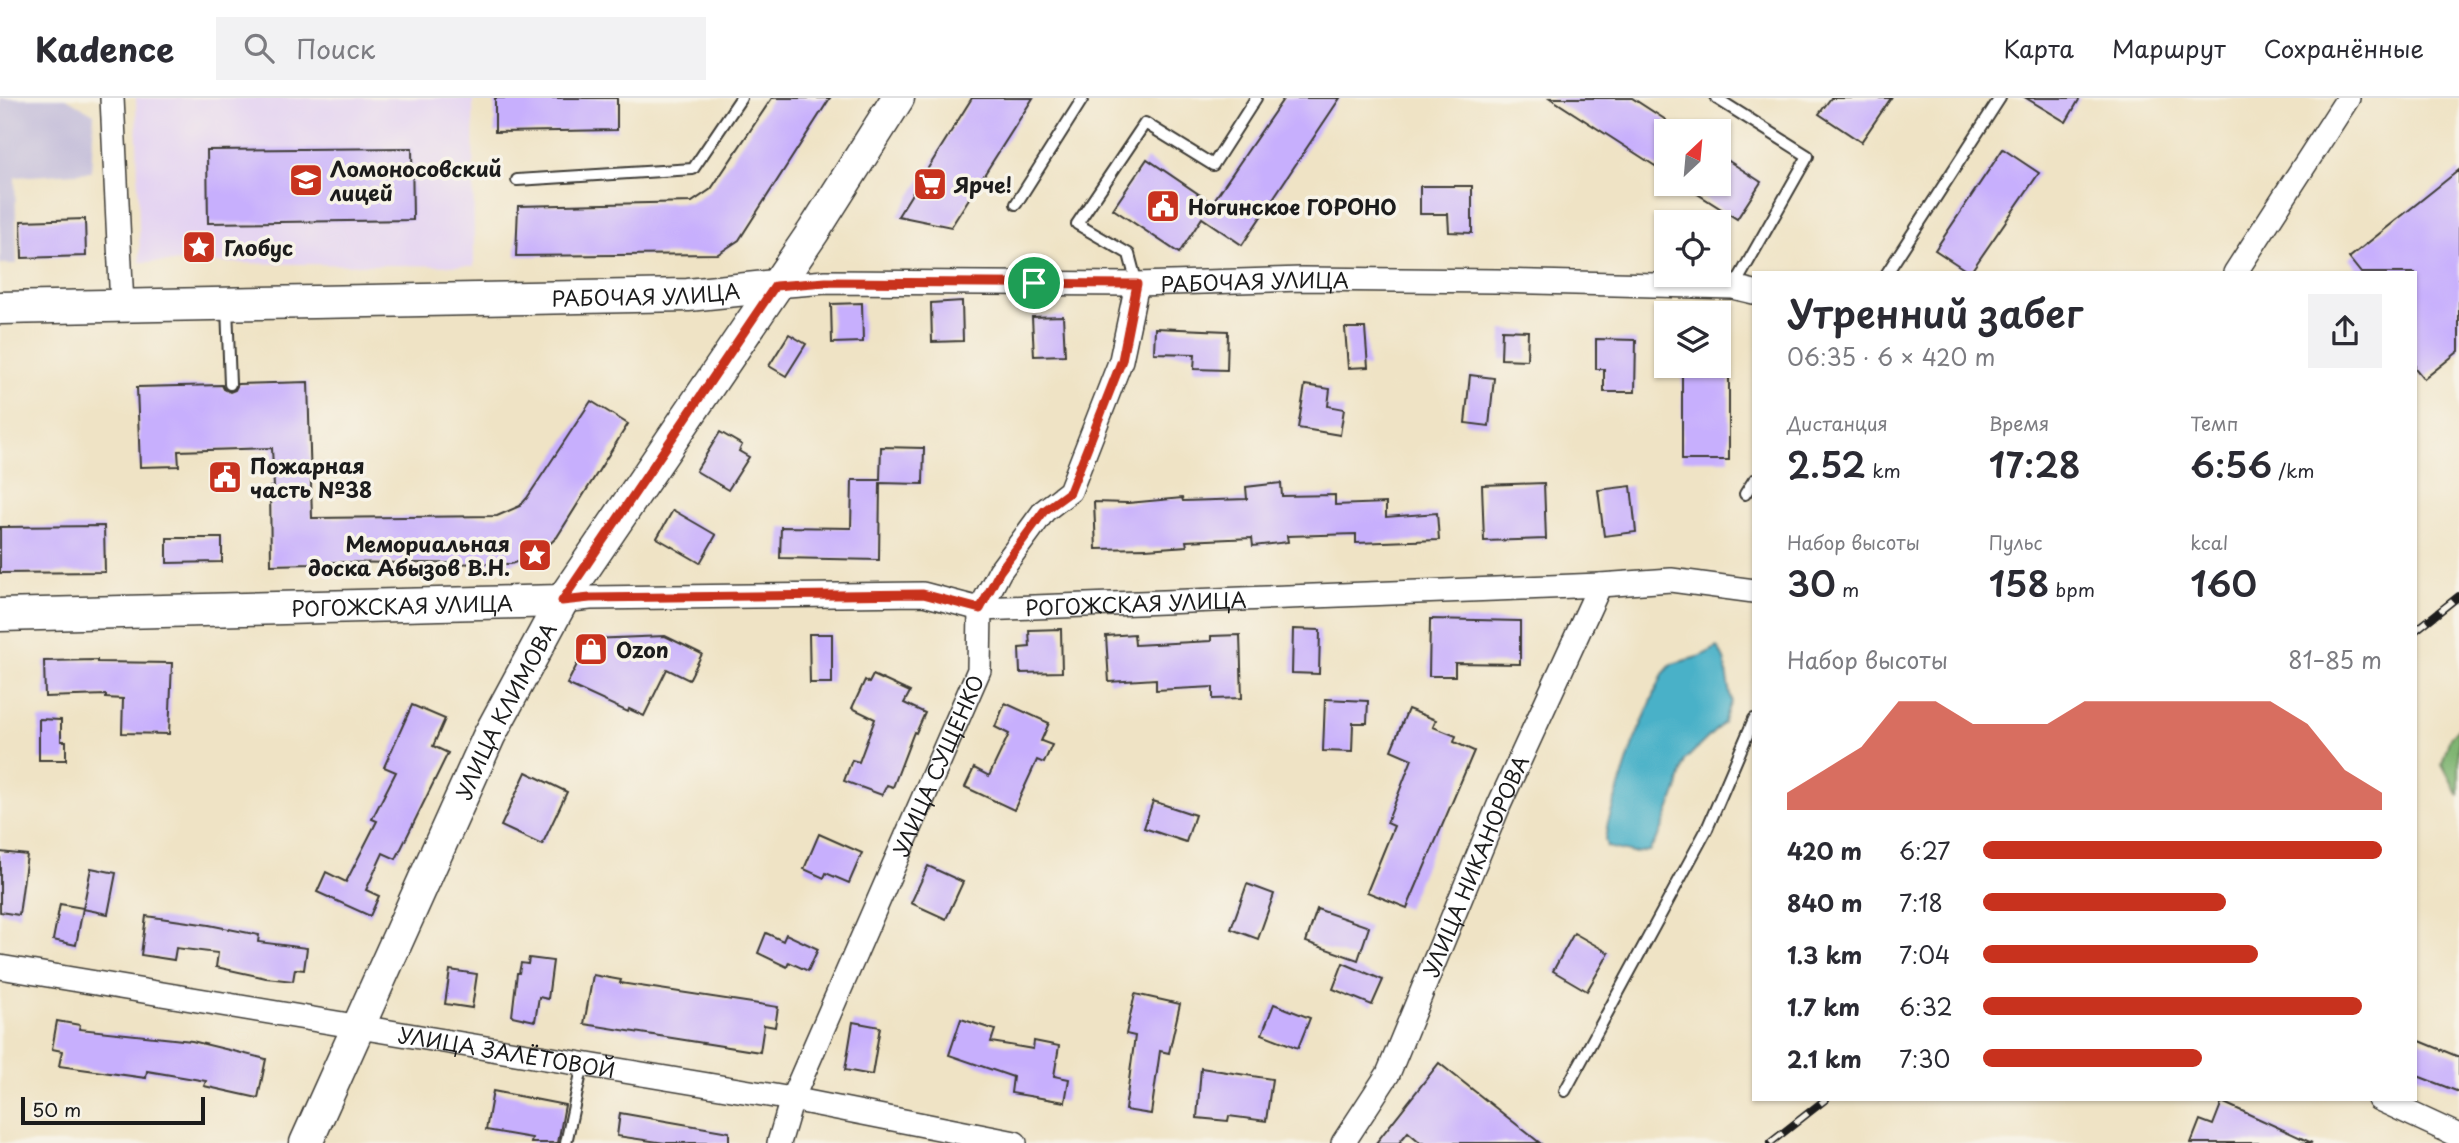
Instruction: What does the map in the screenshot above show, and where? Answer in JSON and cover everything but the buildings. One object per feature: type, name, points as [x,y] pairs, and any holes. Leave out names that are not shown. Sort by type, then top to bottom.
[{"type":"main road","name":"УЛИЦА КЛИМОВА","points":[[306,1143],[489,736],[562,601],[813,232],[898,98]]},
{"type":"main road","name":"РАБОЧАЯ УЛИЦА","points":[[0,308],[688,295],[775,286]]},
{"type":"main road","name":"РОГОЖСКАЯ УЛИЦА","points":[[0,615],[562,601]]},
{"type":"street","points":[[112,98],[122,306]]},
{"type":"street","points":[[2236,271],[2348,98]]},
{"type":"street","name":"РАБОЧАЯ УЛИЦА","points":[[775,286],[826,282],[1137,284],[1302,279],[1743,290]]},
{"type":"street","name":"УЛИЦА СУЩЕНКО","points":[[779,1143],[792,1099],[979,670],[980,609],[1000,571],[1044,511],[1070,492],[1122,360],[1137,284]]},
{"type":"street","name":"РОГОЖСКАЯ УЛИЦА","points":[[562,601],[590,598],[923,594],[980,609],[1671,580],[1752,591]]},
{"type":"street","name":"УЛИЦА НИКАНОРОВА","points":[[1343,1143],[1388,1073],[1499,805],[1600,585]]},
{"type":"street","name":"УЛИЦА ЗАЛЁТОВОЙ","points":[[0,967],[792,1099],[1015,1143]]},
{"type":"street","points":[[2383,1101],[2459,1136]]},
{"type":"lane","points":[[517,180],[693,169],[741,98]]},
{"type":"lane","points":[[1016,204],[1083,98]]},
{"type":"lane","points":[[1137,284],[1129,254],[1077,224],[1145,122],[1213,165],[1256,98]]},
{"type":"lane","points":[[1716,98],[1808,156],[1752,271]]},
{"type":"lane","points":[[1888,271],[2000,98]]},
{"type":"lane","points":[[1743,290],[1752,271]]},
{"type":"lane","points":[[227,304],[230,384]]},
{"type":"lane","points":[[1745,494],[1752,483]]},
{"type":"lane","points":[[1565,1091],[1707,829],[1752,724]]},
{"type":"lane","points":[[566,1143],[583,1064]]},
{"type":"shaded area","points":[[0,98],[66,98],[94,114],[91,172],[15,177],[17,264],[0,264]]},
{"type":"shaded area","name":"Ломоносовский лицей","points":[[136,98],[473,98],[474,266],[140,262]]},
{"type":"green space","points":[[2459,727],[2459,796],[2442,764],[2450,737]]},
{"type":"water","points":[[1718,647],[1724,659],[1731,701],[1723,723],[1685,760],[1660,834],[1649,851],[1633,853],[1607,847],[1605,840],[1608,822],[1633,744],[1663,674],[1672,664],[1701,656]]},
{"type":"railway","points":[[2417,629],[2459,596]]},
{"type":"railway","points":[[1770,1143],[1823,1101]]},
{"type":"place","name":"Ломоносовский лицей","points":[[306,180]]},
{"type":"place","name":"Ярче!","points":[[930,184]]},
{"type":"place","name":"Ногинское ГОРОНО","points":[[1163,206]]},
{"type":"place","name":"Глобус","points":[[199,247]]},
{"type":"place","name":"Пожарная часть №38","points":[[225,477]]},
{"type":"place","name":"Мемориальная доска Абызов В.Н.","points":[[535,555]]},
{"type":"place","name":"Ozon","points":[[591,649]]},
{"type":"route","points":[[826,282],[1034,283],[1137,284],[1122,360],[1070,492],[1044,511],[1000,571],[980,609],[923,594],[590,598],[562,601],[775,286],[826,282]]}]
